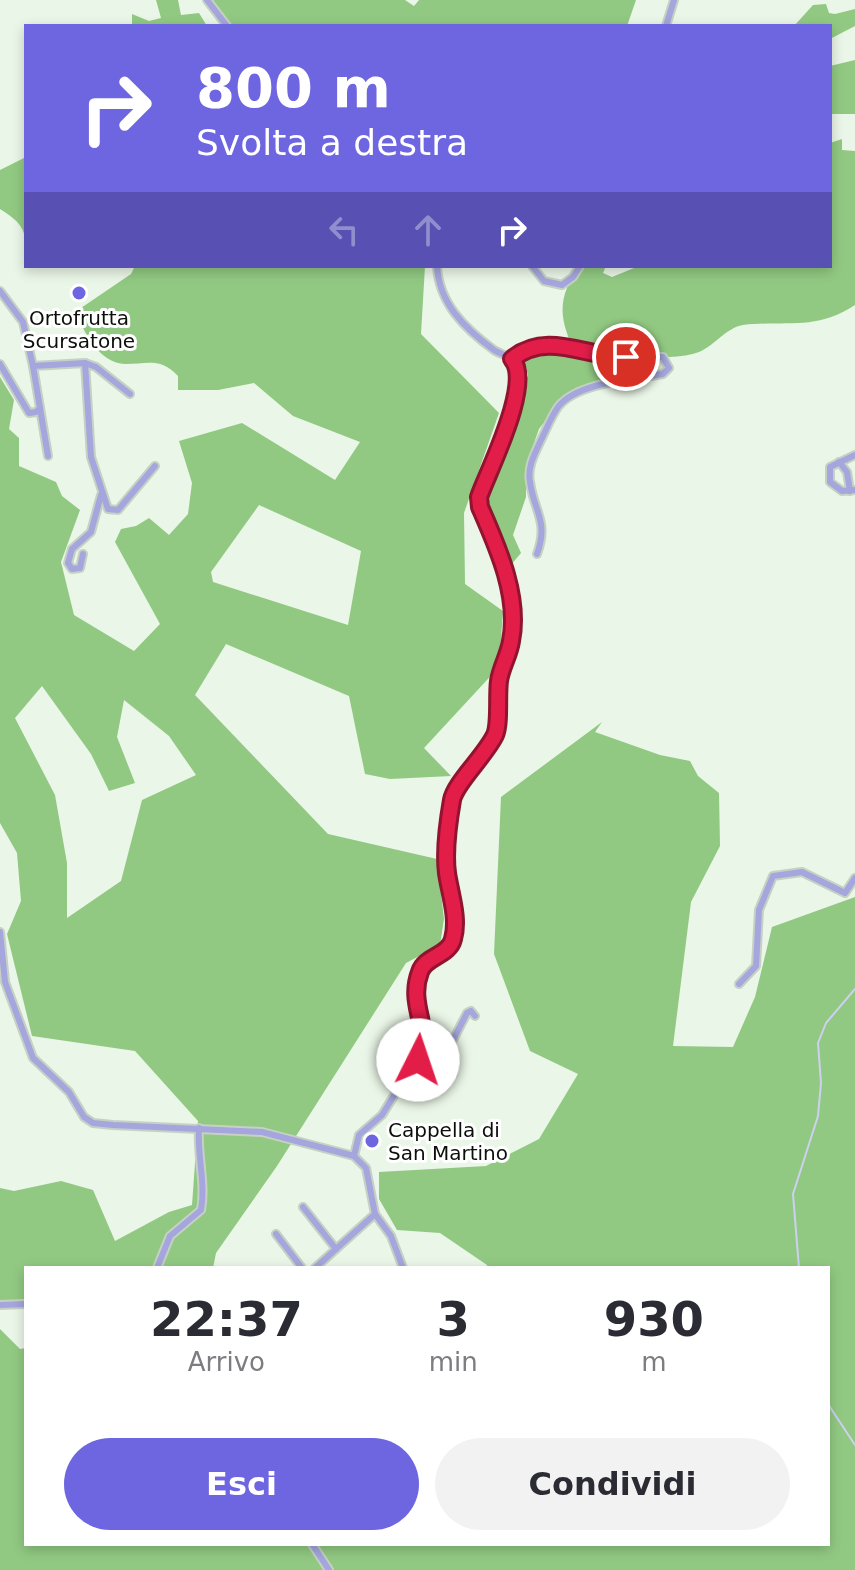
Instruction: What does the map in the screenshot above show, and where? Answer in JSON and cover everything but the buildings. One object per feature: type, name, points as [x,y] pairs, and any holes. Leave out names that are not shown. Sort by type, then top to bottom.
[{"type":"street","points":[[207,0],[225,24]]},
{"type":"street","points":[[667,24],[674,0]]},
{"type":"street","points":[[354,1156],[359,1135],[388,1106],[418,1060],[425,1038],[416,1000],[419,973],[425,963],[451,945],[454,936],[447,870],[452,799],[462,780],[484,755],[498,729],[496,707],[500,678],[512,638],[503,564],[480,507],[479,497],[516,394],[518,373],[512,359],[483,342],[449,306],[441,292],[437,268]]},
{"type":"street","points":[[534,268],[544,281],[562,285],[579,268]]},
{"type":"street","points":[[0,291],[23,322],[48,456]]},
{"type":"street","points":[[512,359],[538,347],[571,346],[596,356],[663,357],[669,368],[663,374],[628,378],[583,391],[566,399],[558,407],[532,460],[530,473],[542,520],[542,541],[537,554]]},
{"type":"street","points":[[33,366],[85,363],[96,367],[130,394]]},
{"type":"street","points":[[85,363],[91,457],[108,509],[118,510],[155,466]]},
{"type":"street","points":[[0,364],[29,413],[40,408]]},
{"type":"street","points":[[839,462],[853,487],[842,491],[830,482],[830,467],[839,462],[855,455]]},
{"type":"street","points":[[83,554],[80,568],[72,569],[68,563],[72,549],[91,532],[101,495]]},
{"type":"street","points":[[739,984],[756,966],[759,910],[773,876],[802,872],[845,893],[855,878]]},
{"type":"street","points":[[0,932],[5,982],[33,1058],[69,1092],[84,1117],[93,1123],[113,1125],[262,1132],[354,1156],[366,1168],[375,1214],[391,1236],[402,1266]]},
{"type":"street","points":[[425,1038],[446,1045],[452,1042],[467,1013],[471,1011],[475,1016]]},
{"type":"street","points":[[158,1266],[170,1236],[201,1210],[202,1183],[197,1153],[199,1128]]},
{"type":"street","points":[[303,1207],[336,1249]]},
{"type":"street","points":[[317,1266],[375,1214]]},
{"type":"street","points":[[276,1234],[300,1266]]},
{"type":"street","points":[[0,1305],[24,1304]]},
{"type":"street","points":[[313,1546],[329,1570]]},
{"type":"green space","points":[[156,0],[178,0],[181,15],[199,13],[206,24],[132,24],[132,14],[149,21],[161,18]]},
{"type":"green space","points":[[213,0],[405,0],[414,6],[419,0],[636,0],[628,24],[230,24]]},
{"type":"green space","points":[[826,4],[829,13],[835,14],[855,9],[855,26],[832,38],[832,24],[796,24],[813,5]]},
{"type":"green space","points":[[855,60],[855,114],[832,114],[832,66]]},
{"type":"green space","points":[[842,139],[842,150],[855,151],[855,305],[814,321],[743,325],[702,350],[675,357],[601,351],[570,341],[564,322],[563,302],[568,285],[581,268],[605,268],[603,273],[612,277],[634,268],[832,268],[832,142]]},
{"type":"green space","points":[[24,158],[24,235],[15,220],[0,209],[0,170]]},
{"type":"green space","points":[[134,268],[425,268],[421,334],[499,413],[464,513],[465,584],[503,611],[499,667],[424,748],[451,776],[390,779],[365,774],[349,696],[226,644],[195,695],[328,834],[437,859],[444,919],[440,945],[406,963],[277,1166],[216,1253],[213,1266],[24,1266],[24,1299],[0,1302],[0,1188],[14,1191],[61,1181],[93,1190],[115,1241],[169,1212],[192,1205],[198,1121],[135,1051],[32,1036],[7,934],[21,901],[17,853],[0,823],[0,377],[14,400],[9,429],[19,438],[19,466],[56,482],[62,496],[80,510],[61,562],[74,615],[134,651],[160,624],[115,542],[121,529],[136,526],[149,518],[169,535],[188,514],[192,483],[179,441],[242,423],[335,480],[360,442],[293,416],[254,383],[218,390],[178,390],[178,376],[165,366],[116,363],[93,345],[78,310],[131,274]],"holes":[[[259,505],[361,551],[348,625],[213,582],[211,572]],[[42,686],[91,754],[109,791],[135,783],[117,737],[124,700],[169,736],[196,775],[142,800],[121,881],[67,918],[67,863],[55,795],[15,718]]]},
{"type":"green space","points":[[566,349],[620,371],[564,397],[539,429],[526,466],[526,497],[513,535],[521,553],[510,566],[486,499],[528,375],[524,359]]},
{"type":"green space","points":[[602,722],[595,732],[660,755],[690,761],[698,776],[719,793],[720,846],[691,902],[673,1046],[733,1047],[755,997],[772,927],[855,897],[855,1570],[0,1570],[0,1329],[20,1349],[24,1348],[24,1546],[830,1546],[830,1266],[487,1266],[440,1233],[397,1230],[379,1199],[379,1172],[486,1166],[539,1139],[578,1074],[530,1051],[494,954],[501,797]]},
{"type":"waterway","points":[[799,1266],[793,1194],[818,1116],[821,1083],[818,1043],[826,1023],[855,989]]},
{"type":"waterway","points":[[830,1407],[855,1445]]},
{"type":"place","name":"Ortofrutta Scursatone","points":[[79,293]]},
{"type":"place","name":"Cappella di San Martino","points":[[372,1141]]},
{"type":"route","points":[[418,1060],[425,1042],[416,1000],[419,973],[425,963],[451,945],[454,936],[447,870],[452,799],[462,780],[484,755],[498,729],[496,707],[500,678],[512,638],[510,601],[503,564],[480,507],[479,497],[516,394],[518,367],[512,359],[526,350],[554,345],[571,346],[596,356],[626,357]]}]
